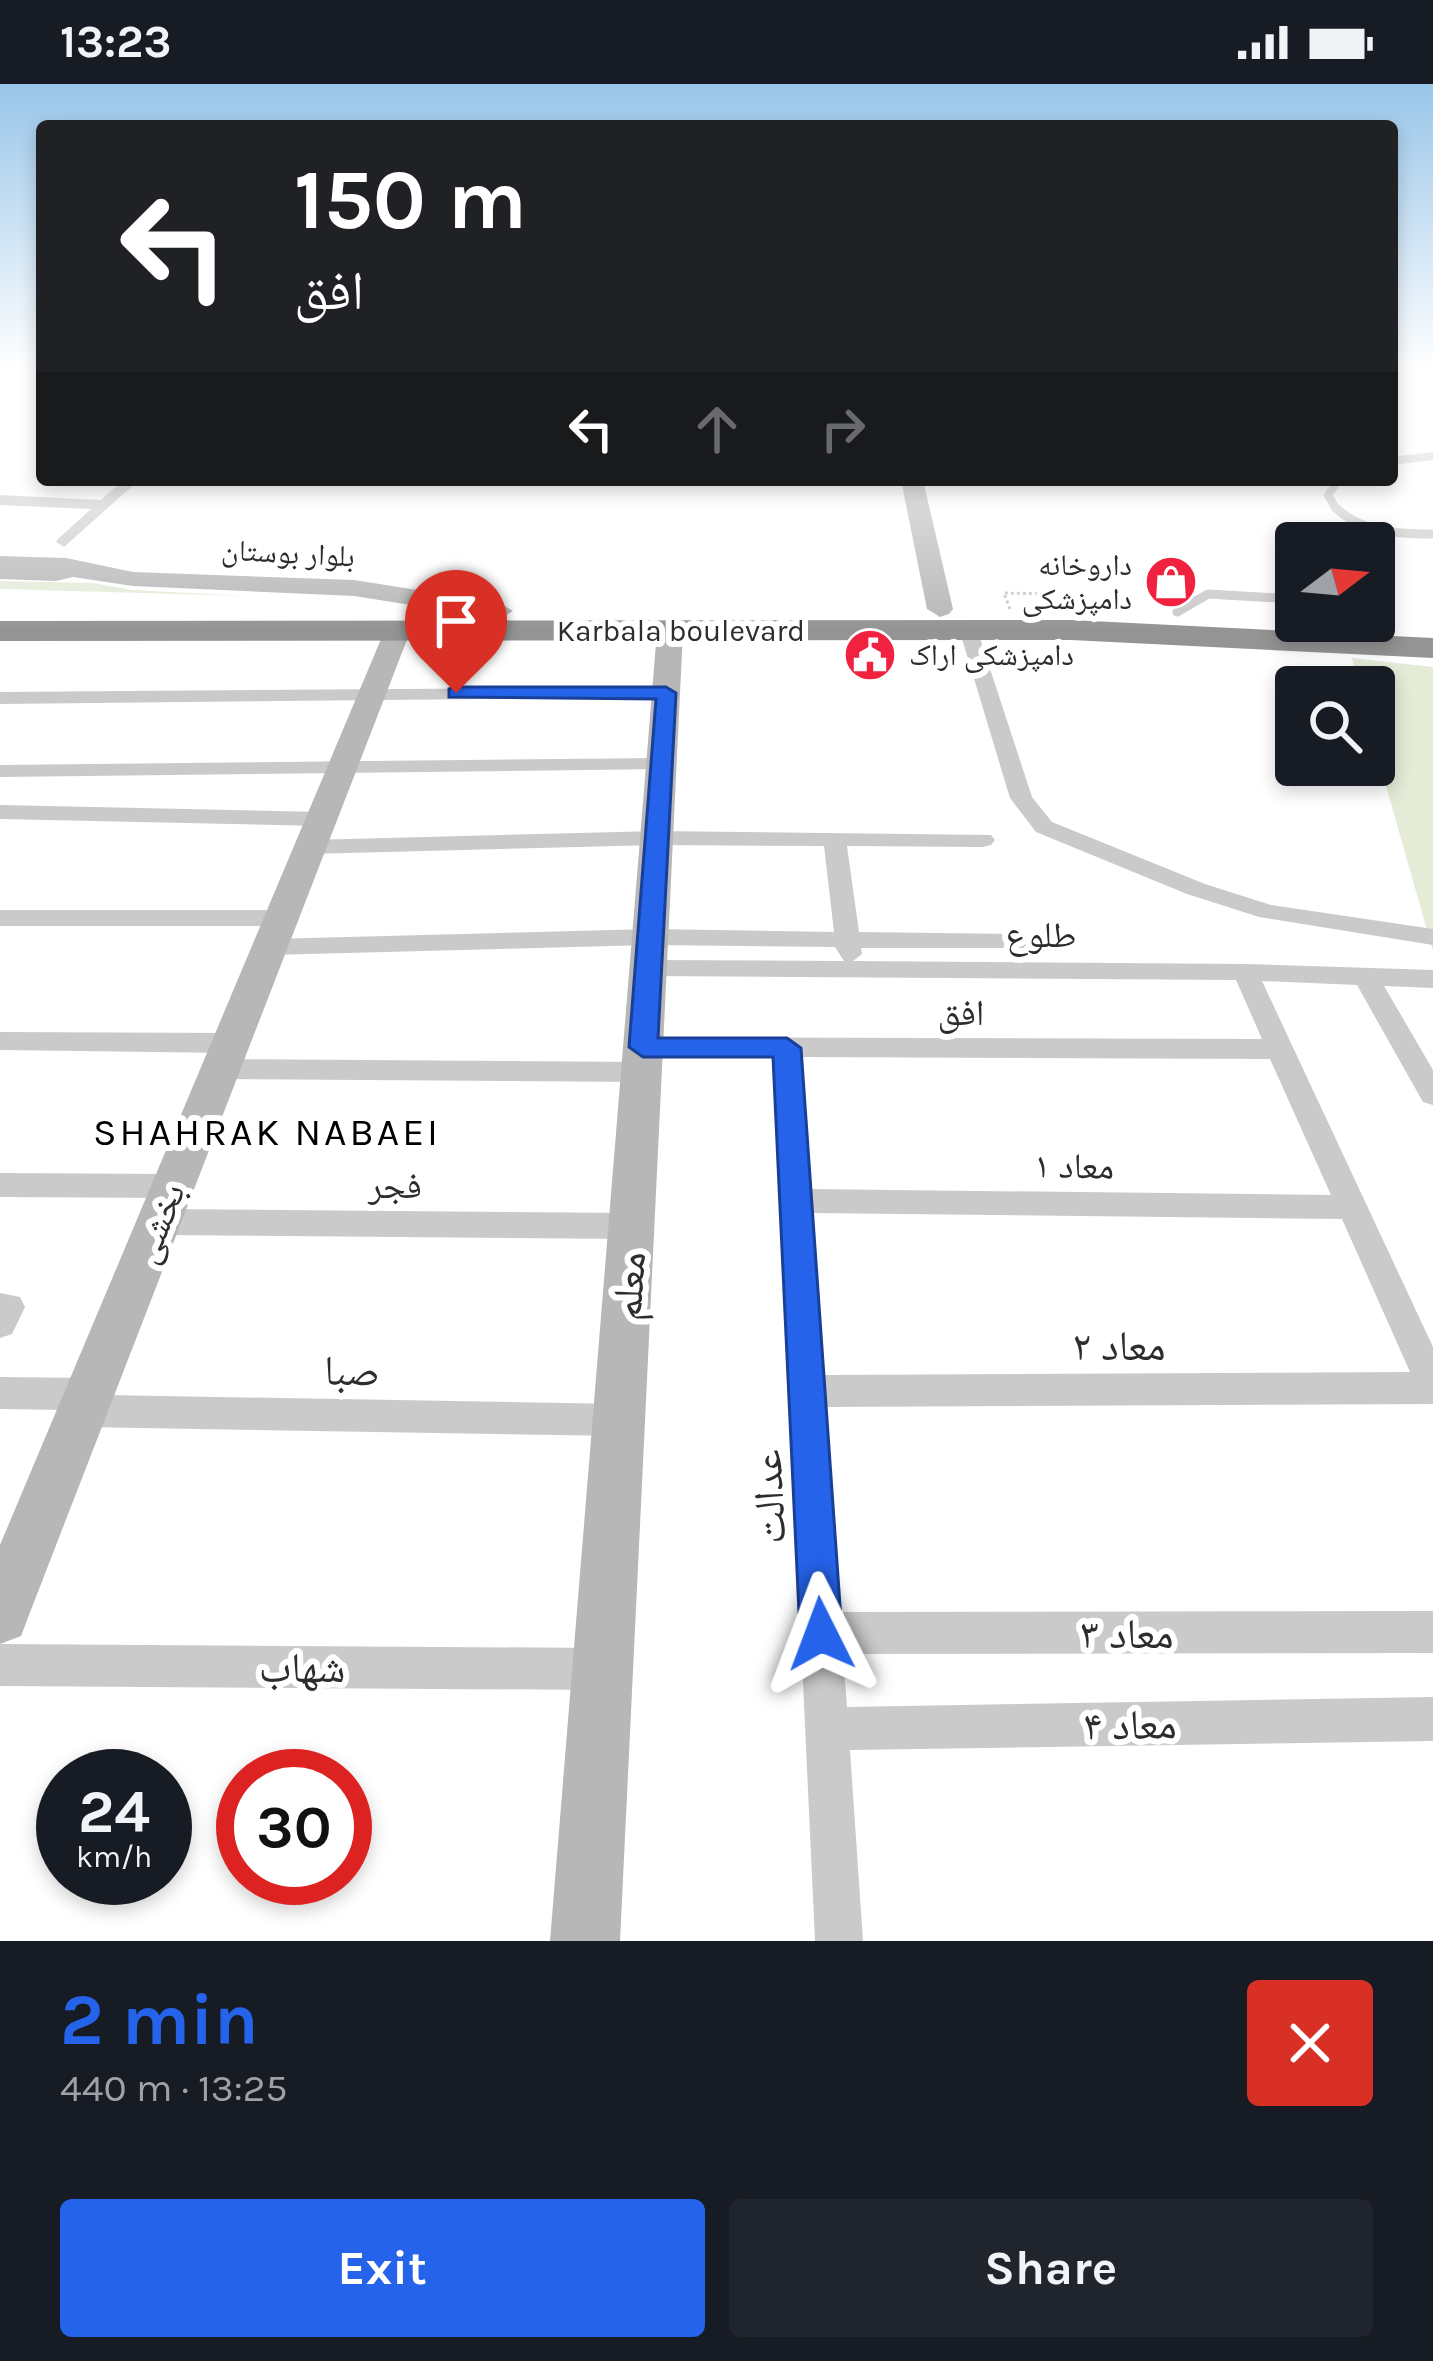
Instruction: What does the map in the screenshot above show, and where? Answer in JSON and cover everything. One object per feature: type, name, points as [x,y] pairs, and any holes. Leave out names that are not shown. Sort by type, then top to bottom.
[{"type":"highway","name":"Karbala boulevard","points":[[3,628],[500,611],[1010,609],[1275,615]]},
{"type":"highway","points":[[1395,623],[1433,627]]},
{"type":"highway","name":"Karbala boulevard","points":[[3,628],[968,629],[1241,634],[1433,648]]},
{"type":"street","points":[[64,542],[126,486]]},
{"type":"street","points":[[913,486],[940,609]]},
{"type":"street","points":[[0,500],[105,505]]},
{"type":"street","name":"بلوار بوستان","points":[[0,563],[66,565],[133,579],[354,588],[500,611]]},
{"type":"street","name":"بلوار بوستان","points":[[0,572],[56,574],[72,569]]},
{"type":"street","points":[[968,629],[1021,799],[1044,827],[1196,889],[1268,912],[1433,937]]},
{"type":"street","name":"معلم","points":[[585,1941],[670,631]]},
{"type":"street","name":"بخشی","points":[[0,1615],[397,632]]},
{"type":"street","points":[[0,698],[666,693]]},
{"type":"street","points":[[0,771],[662,764]]},
{"type":"street","points":[[0,812],[316,833],[983,840]]},
{"type":"street","points":[[836,839],[850,969]]},
{"type":"street","points":[[0,918],[649,952],[847,940],[1019,943]]},
{"type":"street","name":"طلوع","points":[[649,952],[850,969],[1245,972],[1433,979]]},
{"type":"street","points":[[1245,972],[1433,1387]]},
{"type":"street","points":[[1366,977],[1433,1095]]},
{"type":"street","name":"افق","points":[[0,1041],[226,1056],[642,1059],[787,1048],[1280,1049]]},
{"type":"street","name":"عدالت","points":[[787,1048],[838,1941]]},
{"type":"street","name":"فجر","points":[[0,1185],[166,1204],[632,1226]]},
{"type":"street","name":"معاد ۱","points":[[796,1202],[1352,1207]]},
{"type":"street","points":[[0,1306],[8,1306],[0,1324]]},
{"type":"street","name":"معاد ۲","points":[[806,1391],[1433,1387]]},
{"type":"street","name":"صبا","points":[[0,1393],[86,1402],[619,1420]]},
{"type":"street","name":"معاد ۳","points":[[821,1634],[1433,1632]]},
{"type":"street","name":"شهاب","points":[[0,1664],[603,1669]]},
{"type":"street","name":"معاد ۴","points":[[826,1729],[1433,1719]]},
{"type":"lane","points":[[1335,486],[1328,495],[1331,506],[1356,522]]},
{"type":"lane","points":[[1395,531],[1433,534]]},
{"type":"lane","points":[[1177,612],[1208,594],[1275,598]]},
{"type":"path","points":[[1010,609],[1004,593],[1049,594]]},
{"type":"green space","points":[[0,581],[93,583],[132,590],[250,596],[0,589]]},
{"type":"green space","points":[[1352,658],[1433,667],[1433,951],[1386,786],[1395,786],[1395,666],[1354,666]]},
{"type":"place","name":"داروخانه دامپزشکی","points":[[1171,582]]},
{"type":"place","name":"دامپزشکی اراک","points":[[870,655]]},
{"type":"district","name":"SHAHRAK NABAEI","points":[[267,1131]]},
{"type":"route","points":[[456,693],[666,693],[643,1047],[787,1048],[821,1634]]}]
